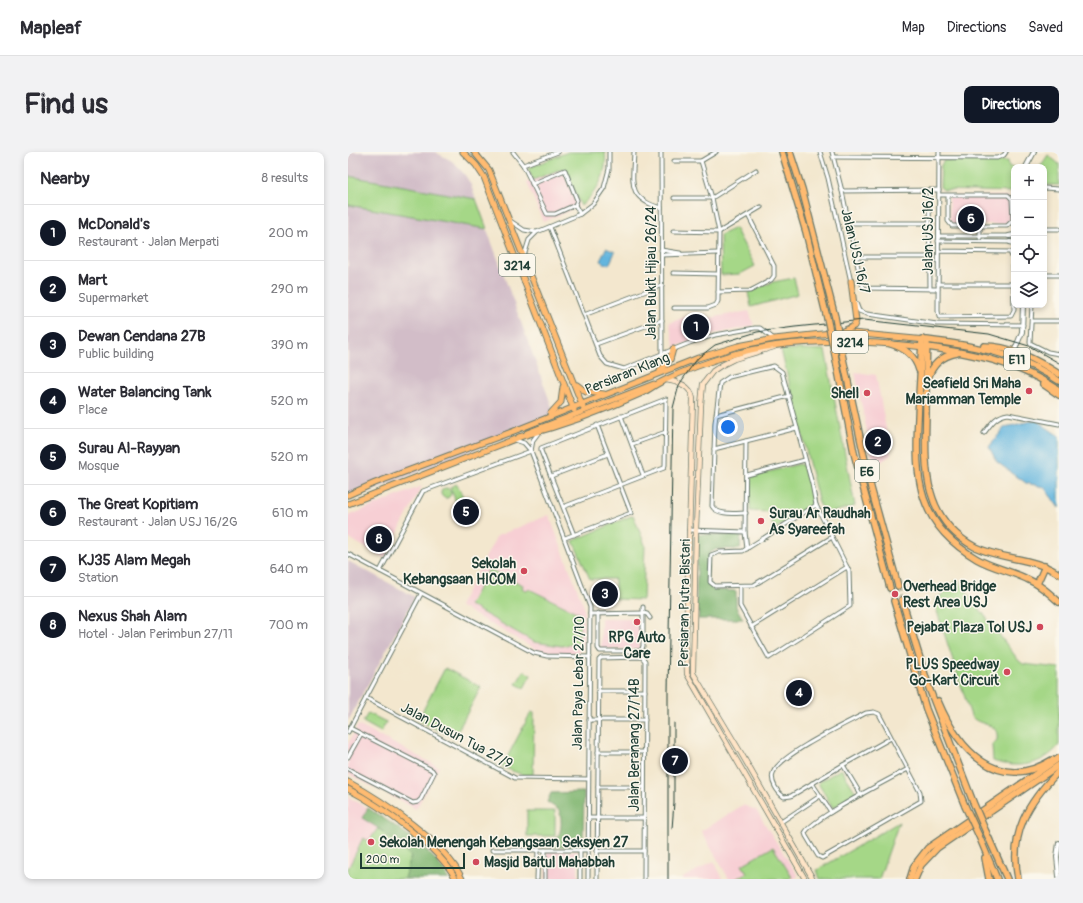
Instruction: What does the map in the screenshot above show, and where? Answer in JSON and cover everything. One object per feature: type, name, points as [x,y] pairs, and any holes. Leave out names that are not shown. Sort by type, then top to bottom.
[{"type":"highway","name":"E6","points":[[782,152],[806,232],[827,318],[854,453],[890,588]]},
{"type":"highway","name":"E6","points":[[790,152],[808,209],[835,317],[871,488],[898,586]]},
{"type":"highway","points":[[924,339],[926,386],[926,475],[932,497],[940,514],[953,531],[976,547],[994,554],[1044,566],[1059,574]]},
{"type":"highway","name":"E11","points":[[924,339],[972,346],[1011,356],[1059,381]]},
{"type":"highway","points":[[891,344],[905,349],[910,354],[918,366],[920,380]]},
{"type":"highway","points":[[972,346],[998,346],[1014,352],[1059,374]]},
{"type":"highway","points":[[924,347],[920,380],[917,470],[922,493],[930,514],[950,538],[976,559],[1037,584],[1059,602]]},
{"type":"highway","name":"E11","points":[[924,347],[961,352],[997,360],[1023,370],[1059,390]]},
{"type":"highway","points":[[926,386],[929,374],[937,362],[949,355],[961,352]]},
{"type":"highway","points":[[1023,370],[1059,396]]},
{"type":"highway","points":[[1037,584],[1044,566]]},
{"type":"highway","points":[[902,600],[930,688],[972,802],[1007,879]]},
{"type":"highway","points":[[894,601],[926,709],[965,806],[997,879]]},
{"type":"highway","points":[[930,688],[936,697],[950,727],[964,748],[991,766],[1003,770],[1027,770],[1050,761],[1059,754]]},
{"type":"highway","points":[[910,879],[914,866],[928,848],[1059,758]]},
{"type":"highway","points":[[915,879],[921,865],[937,848],[1059,765]]},
{"type":"highway","points":[[1018,879],[1016,856],[1019,835],[1024,819],[1040,790],[1059,771]]},
{"type":"highway","points":[[983,847],[990,879]]},
{"type":"main road","name":"3214","points":[[463,152],[476,165],[484,177],[562,383],[575,413]]},
{"type":"main road","name":"3214","points":[[474,152],[489,170],[555,338],[574,379],[584,410]]},
{"type":"main road","points":[[840,332],[850,329],[856,321],[851,281]]},
{"type":"main road","name":"Persiaran Klang","points":[[348,495],[547,416],[612,393],[658,373],[718,352],[774,339],[840,332],[924,339]]},
{"type":"main road","name":"Persiaran Klang","points":[[348,504],[513,440],[575,413],[733,354],[779,345],[809,342],[891,344],[924,347]]},
{"type":"main road","name":"Persiaran Putra Bistari","points":[[779,345],[734,359],[722,365],[713,371],[703,384],[696,530],[693,673],[813,879]]},
{"type":"main road","points":[[658,373],[670,360],[673,349]]},
{"type":"main road","points":[[574,379],[580,388],[586,392],[600,394],[612,393]]},
{"type":"main road","name":"Persiaran Klang","points":[[519,437],[539,432],[627,400],[663,381]]},
{"type":"main road","name":"Persiaran Putra Bistari","points":[[663,381],[686,386],[692,393],[693,398],[686,639],[687,674],[806,879]]},
{"type":"main road","points":[[547,416],[561,402],[563,396],[562,383]]},
{"type":"main road","points":[[348,782],[439,848],[453,862],[462,879]]},
{"type":"main road","points":[[348,789],[368,796],[436,853],[445,862],[456,879]]},
{"type":"street","points":[[513,152],[523,165],[547,214],[555,214],[575,205]]},
{"type":"street","points":[[523,165],[557,152]]},
{"type":"street","points":[[524,256],[529,240],[537,232],[580,214],[593,204],[604,188],[609,169],[609,152]]},
{"type":"street","points":[[634,152],[633,188],[637,196],[661,208]]},
{"type":"street","name":"Jalan Bukit Hijau 26/24","points":[[550,227],[600,356],[607,364],[624,369],[662,354],[661,152]]},
{"type":"street","points":[[674,161],[701,161],[716,152]]},
{"type":"street","name":"Jalan USJ 16/7","points":[[820,152],[828,178],[859,311],[867,314],[937,324],[1023,325]]},
{"type":"street","points":[[832,152],[850,223],[861,282],[864,288],[938,289]]},
{"type":"street","name":"Jalan USJ 16/2","points":[[939,152],[939,316],[1006,317],[1011,316],[1013,308]]},
{"type":"street","points":[[1028,164],[1034,152]]},
{"type":"street","points":[[833,157],[997,158],[1006,153]]},
{"type":"street","points":[[674,308],[713,307],[718,301],[719,232],[712,198],[701,161]]},
{"type":"street","points":[[532,184],[565,170],[577,200],[575,205],[580,214]]},
{"type":"street","points":[[674,198],[712,198],[756,170]]},
{"type":"street","points":[[1047,188],[1059,189]]},
{"type":"street","name":"Jalan USJ 16/2","points":[[929,190],[930,289]]},
{"type":"street","points":[[842,191],[939,190]]},
{"type":"street","points":[[939,195],[948,195],[1008,195],[1012,199],[1013,220],[1008,226],[952,226],[948,221],[948,195]]},
{"type":"street","points":[[673,231],[719,232],[761,207]]},
{"type":"street","points":[[718,292],[750,290],[771,280],[774,276],[774,266],[748,215]]},
{"type":"street","points":[[509,220],[524,230],[537,232]]},
{"type":"street","points":[[850,223],[930,223]]},
{"type":"street","points":[[980,226],[980,242]]},
{"type":"street","points":[[1047,229],[1059,228]]},
{"type":"street","points":[[939,236],[1011,236]]},
{"type":"street","points":[[938,242],[1011,242]]},
{"type":"street","points":[[662,250],[682,253]]},
{"type":"street","points":[[939,251],[1010,252],[1013,259],[1013,272]]},
{"type":"street","points":[[662,255],[682,253],[718,253]]},
{"type":"street","points":[[856,257],[930,257]]},
{"type":"street","points":[[673,273],[718,274]]},
{"type":"street","points":[[1047,275],[1059,275]]},
{"type":"street","points":[[938,284],[1011,284]]},
{"type":"street","points":[[584,314],[662,285]]},
{"type":"street","points":[[1014,352],[1023,325],[1023,308]]},
{"type":"street","points":[[1032,308],[1030,343],[1048,352],[1059,354]]},
{"type":"street","points":[[596,344],[662,320]]},
{"type":"street","points":[[1032,321],[1059,321]]},
{"type":"street","points":[[662,354],[715,335],[755,328],[760,328],[774,339]]},
{"type":"street","points":[[740,586],[740,606],[769,658],[848,609],[850,602],[847,567],[816,505],[781,369],[774,366],[729,377],[720,383],[714,449],[712,497],[714,509],[720,512],[746,513]]},
{"type":"street","points":[[716,415],[789,396]]},
{"type":"street","points":[[563,507],[664,468],[666,399],[543,446],[541,451],[550,476],[574,535]]},
{"type":"street","points":[[984,433],[994,420],[1000,416],[1008,414],[1059,424]]},
{"type":"street","points":[[621,416],[644,475]]},
{"type":"street","points":[[565,538],[631,513],[597,425]]},
{"type":"street","points":[[714,449],[797,428]]},
{"type":"street","points":[[531,450],[533,440],[539,432]]},
{"type":"street","points":[[632,444],[666,432]]},
{"type":"street","points":[[513,440],[524,443],[531,450]]},
{"type":"street","points":[[746,441],[747,475],[745,532],[747,549]]},
{"type":"street","points":[[380,571],[423,491],[531,450]]},
{"type":"street","name":"Jalan Paya Lebar 27/10","points":[[531,450],[587,597],[590,614],[588,879]]},
{"type":"street","points":[[550,476],[608,454]]},
{"type":"street","points":[[747,475],[805,460]]},
{"type":"street","points":[[548,494],[556,490]]},
{"type":"street","points":[[816,505],[747,549],[740,552],[716,553],[710,557],[709,579],[711,585],[754,585],[832,537]]},
{"type":"street","points":[[690,530],[745,532]]},
{"type":"street","points":[[348,554],[534,653],[547,656],[590,657]]},
{"type":"street","points":[[751,627],[847,567]]},
{"type":"street","points":[[348,732],[421,594]]},
{"type":"street","points":[[598,613],[598,648],[600,651],[641,651],[643,646],[643,607]]},
{"type":"street","points":[[590,614],[643,613],[647,614],[650,618]]},
{"type":"street","name":"Jalan Beranang 27/14B","points":[[598,691],[599,660],[601,658],[642,657],[645,661],[644,879]]},
{"type":"street","points":[[597,879],[598,691],[645,691]]},
{"type":"street","name":"Jalan Dusun Tua 27/9","points":[[366,698],[515,778],[588,779]]},
{"type":"street","points":[[891,738],[843,764],[786,798],[776,789],[772,778],[773,774],[786,758],[866,713],[874,712],[879,714],[908,769],[921,796],[921,801],[828,857],[820,858],[811,846],[806,836],[806,830],[831,812],[908,769]]},
{"type":"street","points":[[589,720],[645,720]]},
{"type":"street","points":[[348,769],[410,802],[418,802],[421,799],[434,773],[432,770],[350,728]]},
{"type":"street","points":[[348,757],[361,734]]},
{"type":"street","points":[[598,752],[644,752]]},
{"type":"street","points":[[843,764],[861,796]]},
{"type":"street","points":[[812,783],[831,812]]},
{"type":"street","points":[[598,787],[644,787]]},
{"type":"street","points":[[781,822],[820,796]]},
{"type":"street","points":[[588,818],[644,818]]},
{"type":"street","points":[[1059,844],[1057,856],[1059,876]]},
{"type":"street","points":[[492,850],[588,850]]},
{"type":"street","points":[[537,879],[538,850]]},
{"type":"street","points":[[545,850],[545,879]]},
{"type":"street","points":[[580,850],[580,879]]},
{"type":"street","points":[[597,850],[644,851]]},
{"type":"street","points":[[1057,856],[1059,852]]},
{"type":"shaded area","points":[[348,152],[435,152],[452,161],[465,175],[470,183],[556,418],[348,500]]},
{"type":"shaded area","points":[[562,169],[578,207],[543,222],[527,182]]},
{"type":"shaded area","points":[[949,196],[1007,196],[1011,200],[1011,219],[1007,224],[953,224],[950,221]]},
{"type":"shaded area","points":[[749,311],[754,326],[712,334],[675,347],[669,323],[695,313],[709,318]]},
{"type":"shaded area","points":[[855,372],[876,375],[891,455],[874,467]]},
{"type":"shaded area","points":[[422,486],[385,558],[348,538],[348,516]]},
{"type":"shaded area","name":"Sekolah Kebangsaan HICOM","points":[[549,515],[584,607],[583,648],[577,653],[552,653],[537,650],[459,606],[497,536]]},
{"type":"shaded area","points":[[348,561],[415,597],[348,721]]},
{"type":"shaded area","points":[[601,618],[641,618],[640,649],[601,649]]},
{"type":"shaded area","points":[[358,725],[439,767],[416,809],[348,774],[348,744]]},
{"type":"shaded area","name":"Sekolah Menengah Kebangsaan Seksyen 27","points":[[348,797],[368,808],[362,818],[378,828],[405,879],[348,879]]},
{"type":"shaded area","points":[[743,805],[756,810],[798,876],[794,879],[729,879],[701,831]]},
{"type":"shaded area","points":[[547,851],[578,851],[578,879],[546,879]]},
{"type":"shaded area","points":[[714,861],[723,879],[681,879]]},
{"type":"green space","points":[[568,152],[605,152],[605,168],[600,182],[581,206],[564,168],[533,180],[528,168]]},
{"type":"green space","points":[[1048,155],[1059,164],[1059,185],[1047,185],[1047,164],[1042,164]]},
{"type":"green space","points":[[944,160],[1008,161],[1009,167],[1011,167],[1011,192],[944,190],[940,187],[941,165]]},
{"type":"green space","points":[[348,176],[476,199],[487,229],[348,205]]},
{"type":"green space","points":[[735,228],[755,266],[740,274],[721,275],[720,235]]},
{"type":"green space","points":[[794,278],[798,294],[751,307],[748,292],[773,282]]},
{"type":"green space","points":[[781,350],[825,350],[855,506],[825,514],[819,503]]},
{"type":"green space","points":[[799,464],[804,466],[814,504],[773,530],[771,512],[750,511],[750,479],[753,476]]},
{"type":"green space","points":[[457,484],[464,499],[456,502],[450,487]]},
{"type":"green space","points":[[444,488],[448,488],[450,489],[450,497],[444,498],[441,495],[441,491]]},
{"type":"green space","points":[[633,515],[645,545],[643,600],[615,599],[615,579],[590,579],[573,541]]},
{"type":"green space","points":[[698,534],[741,536],[740,549],[717,549],[709,553],[707,581],[714,590],[736,591],[736,607],[743,619],[698,619],[699,612],[696,612]]},
{"type":"green space","points":[[489,569],[523,585],[522,588],[527,591],[529,589],[580,614],[579,643],[562,646],[534,642],[469,605]]},
{"type":"green space","name":"PLUS Speedway Go-Kart Circuit","points":[[957,579],[1019,661],[1023,664],[1059,668],[1059,745],[1053,752],[1037,761],[1029,764],[1011,765],[993,761],[992,745],[997,740],[997,734],[992,727],[979,722],[971,716],[935,605],[935,599],[941,596]]},
{"type":"green space","points":[[445,668],[481,687],[454,738],[418,720]]},
{"type":"green space","points":[[524,671],[531,675],[524,688],[516,684]]},
{"type":"green space","points":[[531,712],[534,713],[533,775],[523,775],[502,767]]},
{"type":"green space","points":[[368,713],[386,722],[381,732],[363,722]]},
{"type":"green space","points":[[841,769],[857,794],[833,808],[818,783]]},
{"type":"green space","points":[[584,792],[583,847],[551,847],[552,843],[560,833],[561,819],[559,810],[547,802],[551,793]]},
{"type":"green space","points":[[368,808],[413,839],[433,857],[449,879],[405,879],[411,856],[378,828],[362,818]]},
{"type":"green space","points":[[527,811],[555,811],[555,836],[527,836]]},
{"type":"green space","points":[[899,822],[879,879],[820,879],[817,870]]},
{"type":"green space","name":"Sekolah Menengah Kebangsaan Seksyen 27","points":[[378,828],[411,856],[405,879],[348,879],[348,869],[363,838],[369,841]]},
{"type":"green space","points":[[773,847],[792,877],[789,879],[736,879],[747,873],[742,865]]},
{"type":"water","points":[[606,248],[615,252],[609,265],[600,261]]},
{"type":"water","points":[[1036,420],[1059,436],[1059,508],[1044,487],[1026,483],[997,462],[989,447],[1005,427]]},
{"type":"tunnel","points":[[898,586],[902,600]]},
{"type":"tunnel","points":[[890,588],[894,601]]},
{"type":"tram line","points":[[668,879],[668,692],[673,408],[679,385],[698,358],[715,345],[757,332],[864,320],[989,334],[1029,346],[1059,363]]},
{"type":"tram line","points":[[672,829],[674,802],[674,723]]},
{"type":"place","name":"The Great Kopitiam","points":[[971,219]]},
{"type":"place","name":"McDonald's","points":[[696,327]]},
{"type":"place","name":"Seafield Sri Maha Mariamman Temple","points":[[1029,391]]},
{"type":"place","name":"Shell","points":[[867,393]]},
{"type":"place","name":"Mart","points":[[878,442]]},
{"type":"place","name":"Surau Al-Rayyan","points":[[466,512]]},
{"type":"place","name":"Surau Ar Raudhah As Syareefah","points":[[761,521]]},
{"type":"place","name":"Nexus Shah Alam","points":[[379,539]]},
{"type":"place","name":"Sekolah Kebangsaan HICOM","points":[[524,571]]},
{"type":"place","name":"Dewan Cendana 27B","points":[[605,594]]},
{"type":"place","name":"Overhead Bridge Rest Area USJ","points":[[895,594]]},
{"type":"place","name":"RPG Auto Care","points":[[637,622]]},
{"type":"place","name":"Pejabat Plaza Tol USJ","points":[[1040,627]]},
{"type":"place","name":"PLUS Speedway Go-Kart Circuit","points":[[1007,672]]},
{"type":"place","name":"Water Balancing Tank","points":[[799,693]]},
{"type":"place","name":"KJ35 Alam Megah","points":[[675,761]]},
{"type":"place","name":"Sekolah Menengah Kebangsaan Seksyen 27","points":[[371,842]]},
{"type":"place","name":"Masjid Baitul Mahabbah","points":[[476,862]]}]
